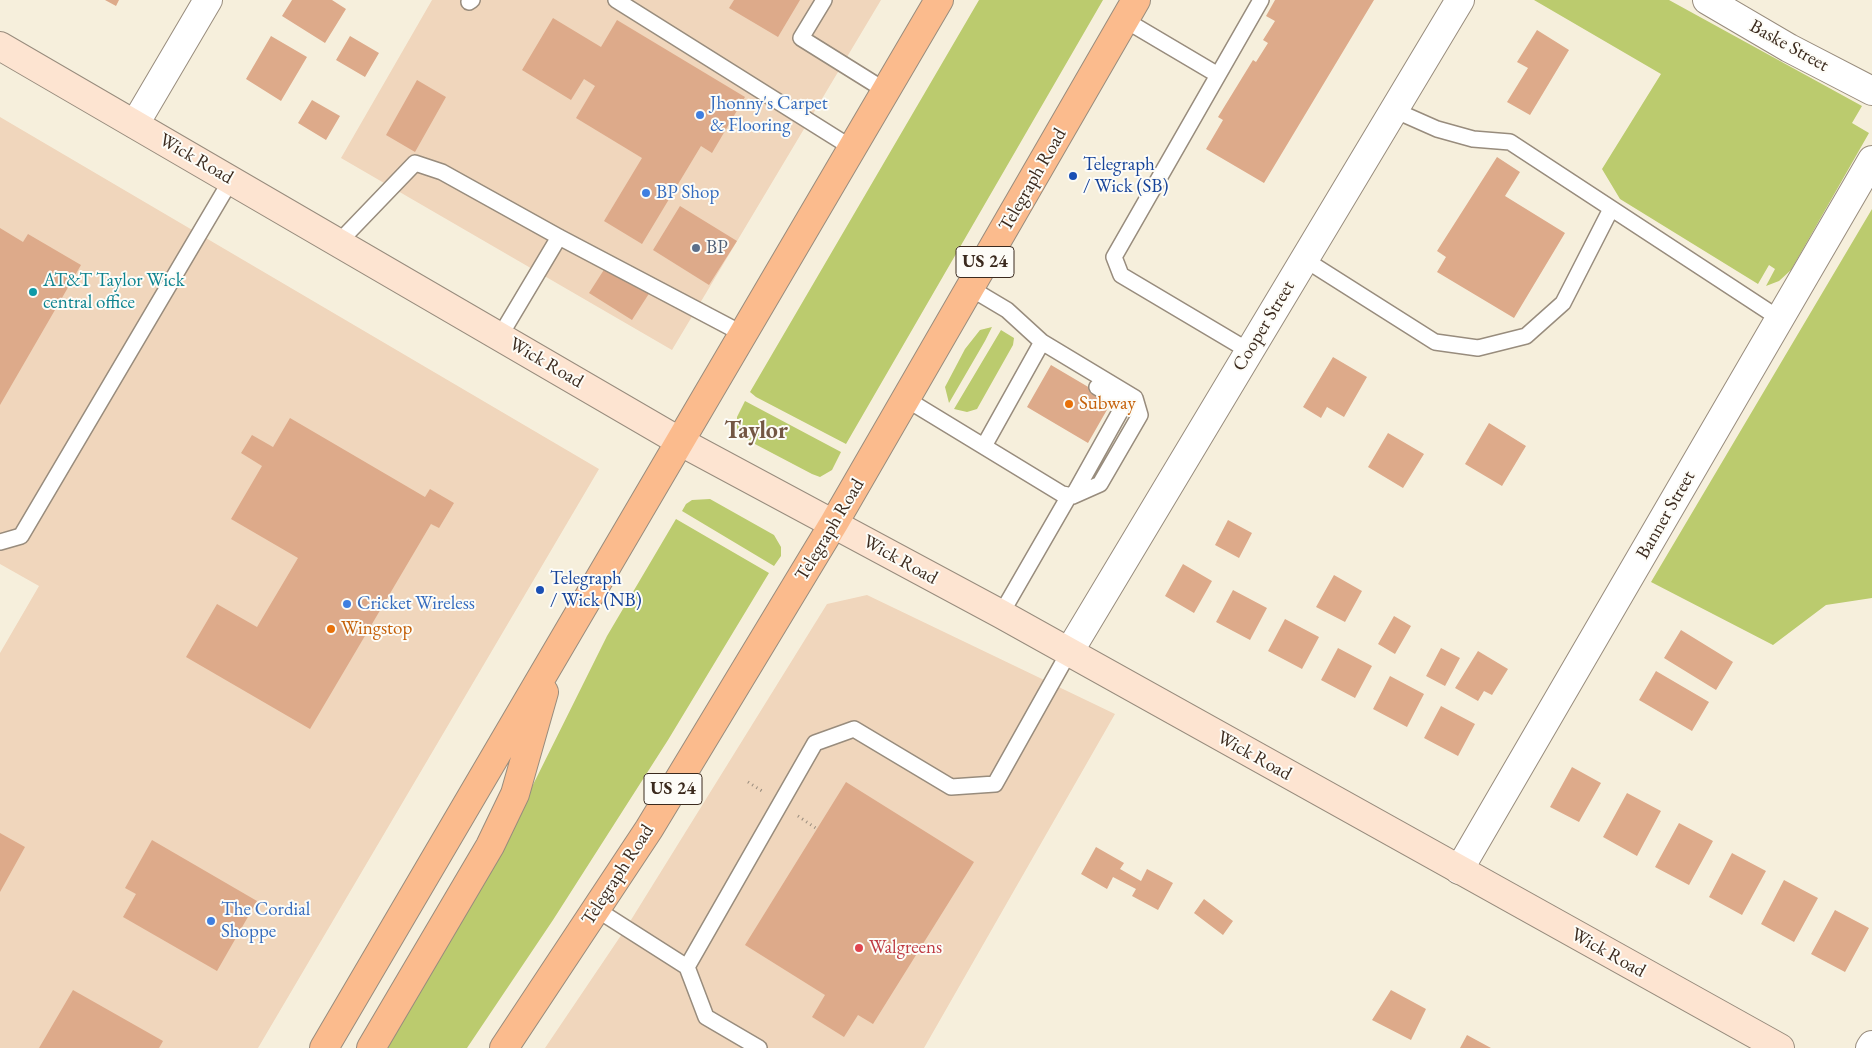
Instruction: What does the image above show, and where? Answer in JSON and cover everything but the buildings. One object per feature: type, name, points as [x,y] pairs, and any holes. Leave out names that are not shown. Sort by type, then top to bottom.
[{"type":"main road","points":[[324,1048],[939,0]]},
{"type":"main road","name":"Telegraph Road","points":[[508,1047],[649,829],[834,524],[1131,10]]},
{"type":"main road","points":[[370,1048],[490,846],[515,794],[556,652]]},
{"type":"street","points":[[135,124],[208,0]]},
{"type":"street","name":"Cooper Street","points":[[1069,652],[1460,0]]},
{"type":"street","name":"Baske Street","points":[[1707,0],[1789,48],[1872,91]]},
{"type":"street","name":"Wick Road","points":[[0,46],[679,441],[1001,614],[1780,1048]]},
{"type":"street","name":"Banner Street","points":[[1460,870],[1872,160]]},
{"type":"lane","points":[[616,0],[852,148]]},
{"type":"lane","points":[[824,0],[801,38],[886,91]]},
{"type":"lane","points":[[1249,351],[1121,275],[1114,257],[1261,0]]},
{"type":"lane","points":[[1131,10],[1218,75]]},
{"type":"lane","points":[[1394,110],[1437,129],[1464,137],[1510,142],[1780,319]]},
{"type":"lane","points":[[339,242],[414,162],[442,172],[743,334]]},
{"type":"lane","points":[[0,542],[21,536],[231,180]]},
{"type":"lane","points":[[1304,260],[1435,342],[1478,348],[1526,336],[1563,303],[1611,209]]},
{"type":"lane","points":[[500,336],[560,237]]},
{"type":"lane","points":[[970,288],[1007,310],[1046,344],[1135,398],[1140,415],[1100,484],[1071,496],[1001,614]]},
{"type":"lane","points":[[984,446],[1046,344]]},
{"type":"lane","points":[[906,399],[1071,496]]},
{"type":"lane","points":[[686,967],[815,743],[854,729],[951,787],[995,784],[1069,652]]},
{"type":"lane","points":[[596,909],[686,967],[706,1017],[759,1048]]},
{"type":"shaded area","points":[[432,0],[881,0],[672,350],[341,158]]},
{"type":"shaded area","points":[[0,117],[599,469],[258,1048],[0,1048],[0,653],[39,586],[0,564]]},
{"type":"shaded area","points":[[867,595],[1115,714],[924,1048],[545,1048],[626,928],[827,604]]},
{"type":"green space","points":[[979,0],[1103,0],[846,444],[756,397],[750,392]]},
{"type":"green space","points":[[1534,0],[1669,0],[1862,106],[1852,123],[1869,133],[1791,270],[1779,281],[1766,286],[1775,269],[1769,265],[1758,284],[1620,199],[1602,169],[1661,74]]},
{"type":"green space","points":[[1872,209],[1872,598],[1826,605],[1773,645],[1651,582]]},
{"type":"green space","points":[[992,327],[949,403],[945,387],[965,349],[980,330]]},
{"type":"green space","points":[[1001,330],[1014,338],[1013,345],[977,409],[967,412],[954,409]]},
{"type":"green space","points":[[745,401],[841,452],[832,470],[820,477],[812,474],[753,443],[737,431],[737,417]]},
{"type":"green space","points":[[710,499],[774,535],[781,547],[781,556],[774,566],[682,511],[686,504],[692,500]]},
{"type":"green space","points":[[676,519],[769,573],[668,740],[553,920],[467,1048],[384,1048],[508,835],[607,636]]},
{"type":"place","name":"Jhonny's Carpet & Flooring","points":[[700,115]]},
{"type":"place","name":"Telegraph / Wick (SB)","points":[[1073,176]]},
{"type":"place","name":"BP Shop","points":[[646,193]]},
{"type":"place","name":"BP","points":[[696,248]]},
{"type":"place","name":"AT&T Taylor Wick central office","points":[[33,292]]},
{"type":"place","name":"Subway","points":[[1069,404]]},
{"type":"place","name":"Telegraph / Wick (NB)","points":[[540,590]]},
{"type":"place","name":"Cricket Wireless","points":[[347,604]]},
{"type":"place","name":"Wingstop","points":[[331,629]]},
{"type":"place","name":"The Cordial Shoppe","points":[[211,921]]},
{"type":"place","name":"Walgreens","points":[[859,948]]},
{"type":"district","name":"Taylor","points":[[756,431]]}]
